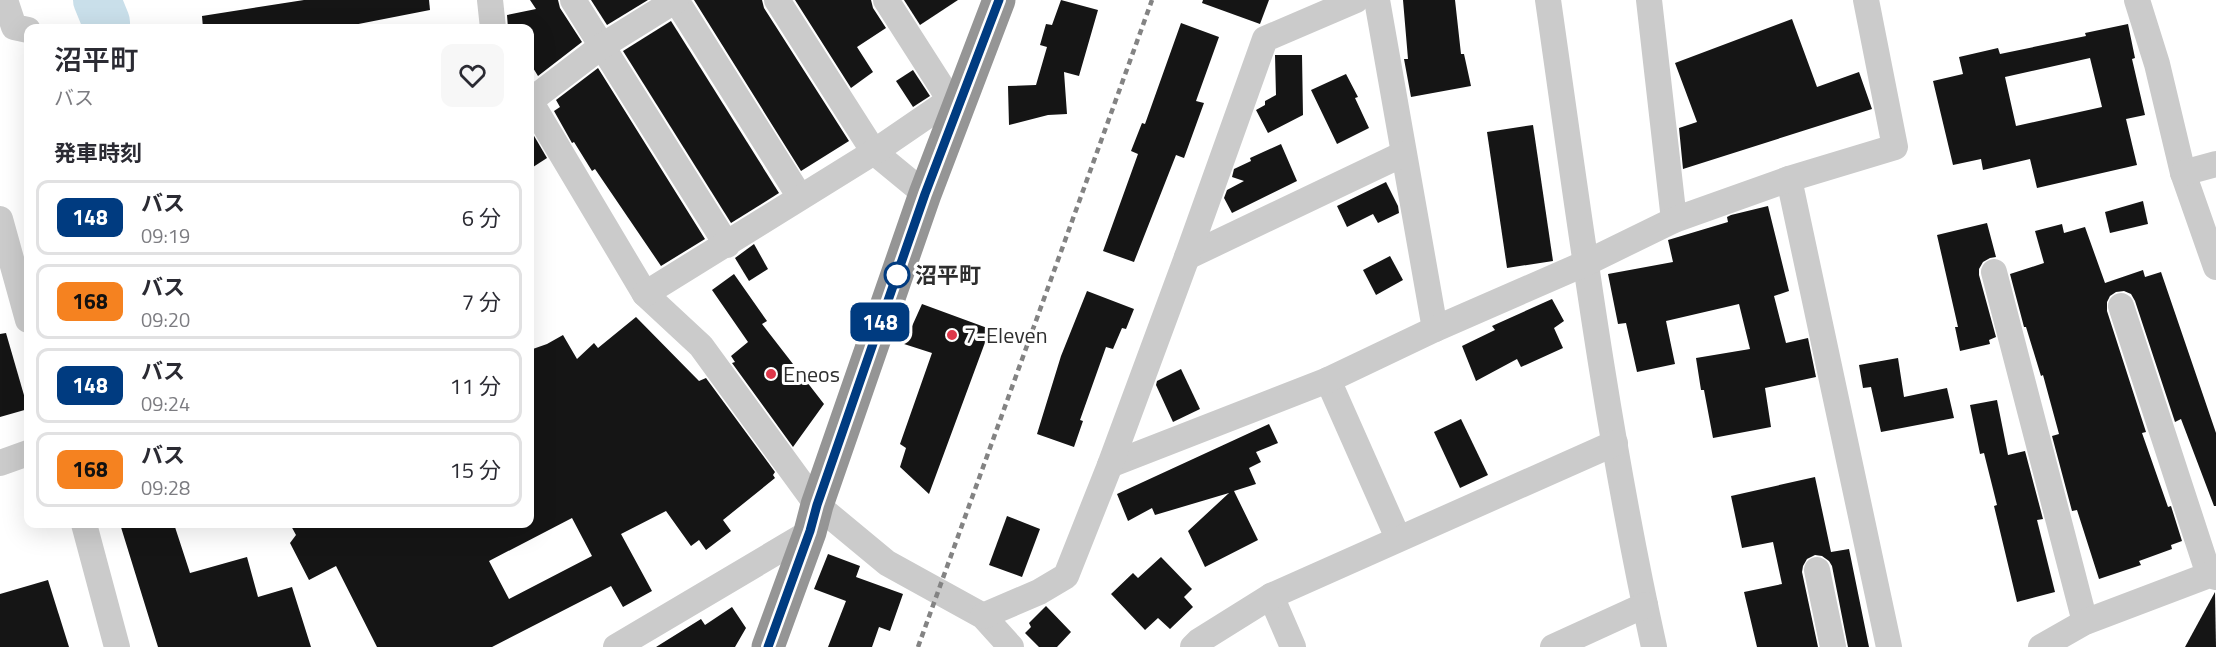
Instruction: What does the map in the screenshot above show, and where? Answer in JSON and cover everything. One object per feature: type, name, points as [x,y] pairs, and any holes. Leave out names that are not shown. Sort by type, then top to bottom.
[{"type":"highway","points":[[768,647],[925,194],[954,103],[996,2]]},
{"type":"street","points":[[5,0],[14,27],[24,29]]},
{"type":"street","points":[[490,0],[493,24]]},
{"type":"street","points":[[573,0],[727,245]]},
{"type":"street","points":[[534,98],[602,46],[676,0],[800,197]]},
{"type":"street","points":[[777,0],[874,152],[925,194]]},
{"type":"street","points":[[645,294],[954,103],[886,0]]},
{"type":"street","points":[[982,616],[1039,592],[1066,576],[1110,465],[1265,39],[1356,0]]},
{"type":"street","points":[[1377,0],[1435,329]]},
{"type":"street","points":[[1548,0],[1615,443],[1654,647]]},
{"type":"street","points":[[1649,0],[1674,220]]},
{"type":"street","points":[[1110,465],[1328,380],[1435,329],[1586,263],[1674,220],[1789,179],[1895,147],[1866,0]]},
{"type":"street","points":[[2138,0],[2157,64],[2183,173],[2216,267]]},
{"type":"street","points":[[534,108],[645,294],[701,346],[813,518],[887,563],[982,616],[1011,647]]},
{"type":"street","points":[[1187,256],[1403,154]]},
{"type":"street","points":[[2183,173],[2216,164]]},
{"type":"street","points":[[1789,179],[1889,647]]},
{"type":"street","points":[[0,219],[20,259],[24,290]]},
{"type":"street","points":[[1994,272],[2085,622]]},
{"type":"street","points":[[2040,647],[2085,622],[2212,576],[2121,306]]},
{"type":"street","points":[[1328,380],[1398,538]]},
{"type":"street","points":[[1193,647],[1271,596],[1615,443]]},
{"type":"street","points":[[0,463],[24,454]]},
{"type":"street","points":[[616,647],[813,518]]},
{"type":"street","points":[[85,528],[117,647]]},
{"type":"street","points":[[1816,570],[1833,647]]},
{"type":"street","points":[[1271,596],[1293,647]]},
{"type":"street","points":[[1553,647],[1645,605]]},
{"type":"building","points":[[304,0],[429,0],[430,10],[358,24],[203,24],[202,16]]},
{"type":"building","points":[[530,0],[558,0],[560,8],[582,42],[538,76],[534,70],[534,24],[508,24],[507,15],[536,9]]},
{"type":"building","points":[[591,0],[648,0],[607,25]]},
{"type":"building","points":[[694,0],[762,0],[764,8],[849,141],[801,171]]},
{"type":"building","points":[[795,0],[871,0],[873,8],[886,28],[857,47],[873,72],[851,88]]},
{"type":"building","points":[[904,0],[958,0],[920,25]]},
{"type":"building","points":[[1061,0],[1098,10],[1079,76],[1064,72],[1067,114],[1048,115],[1009,125],[1008,86],[1036,85],[1047,47],[1040,45],[1046,24],[1052,25]]},
{"type":"building","points":[[1203,0],[1269,0],[1260,24],[1202,3]]},
{"type":"building","points":[[1403,0],[1455,0],[1461,54],[1464,54],[1471,86],[1411,97],[1404,59],[1408,59]]},
{"type":"building","points":[[1792,19],[1817,87],[1859,72],[1872,109],[1683,169],[1679,128],[1697,122],[1675,63]]},
{"type":"building","points":[[671,21],[779,193],[731,223],[623,51]]},
{"type":"building","points":[[1181,23],[1219,37],[1196,101],[1204,103],[1184,158],[1176,155],[1134,262],[1103,251],[1138,154],[1131,151],[1142,123],[1145,124]]},
{"type":"building","points":[[2128,24],[2135,58],[2132,59],[2145,115],[2126,119],[2137,165],[2037,188],[2030,159],[1983,170],[1981,159],[1953,165],[1933,81],[1963,74],[1959,57],[1998,48],[2000,54],[2086,36],[2085,33]],"holes":[[[2090,58],[2102,107],[2016,126],[2005,77]]]},
{"type":"building","points":[[1275,55],[1302,55],[1303,115],[1268,133],[1256,110],[1276,95]]},
{"type":"building","points":[[598,68],[705,239],[661,266],[595,169],[592,171],[574,142],[572,143],[554,111],[560,107],[556,100]]},
{"type":"building","points":[[913,70],[930,96],[913,107],[896,81]]},
{"type":"building","points":[[1346,74],[1358,97],[1355,98],[1369,128],[1337,144],[1311,90]]},
{"type":"building","points":[[1533,125],[1553,261],[1507,268],[1487,132]]},
{"type":"building","points":[[534,136],[547,158],[534,166]]},
{"type":"building","points":[[1281,144],[1297,181],[1232,213],[1224,198],[1227,190],[1244,181],[1232,177],[1234,169],[1251,161],[1250,158]]},
{"type":"building","points":[[1386,182],[1399,213],[1378,223],[1373,214],[1347,227],[1337,206]]},
{"type":"building","points":[[2143,201],[2148,224],[2110,233],[2105,212]]},
{"type":"building","points":[[1768,206],[1789,291],[1774,296],[1786,343],[1808,338],[1816,377],[1765,388],[1771,427],[1713,438],[1696,358],[1750,349],[1739,304],[1666,321],[1675,364],[1637,372],[1626,323],[1618,324],[1608,274],[1673,262],[1668,240],[1728,222],[1727,217],[1731,215]]},
{"type":"building","points":[[1987,223],[1996,257],[1983,262],[1979,275],[1996,337],[1989,340],[1990,344],[1960,351],[1955,327],[1958,327],[1937,235]]},
{"type":"building","points":[[2062,224],[2064,233],[2085,227],[2105,283],[2143,270],[2145,277],[2161,272],[2216,433],[2216,506],[2214,506],[2181,419],[2175,422],[2135,301],[2131,294],[2124,291],[2110,296],[2107,311],[2146,432],[2142,433],[2168,507],[2171,506],[2182,541],[2171,545],[2172,549],[2139,561],[2141,565],[2099,579],[2077,510],[2072,511],[2052,436],[2059,434],[2043,375],[2041,376],[2026,327],[2024,327],[2010,274],[2044,263],[2035,231]]},
{"type":"building","points":[[754,244],[768,269],[749,281],[735,258]]},
{"type":"building","points":[[1390,256],[1403,280],[1376,295],[1363,270]]},
{"type":"building","points":[[734,274],[767,321],[762,324],[824,404],[793,447],[732,363],[735,362],[731,356],[748,342],[712,290]]},
{"type":"building","points":[[1087,291],[1134,309],[1126,329],[1122,328],[1113,349],[1106,347],[1080,420],[1083,421],[1074,447],[1037,434],[1061,356]]},
{"type":"building","points":[[1552,299],[1564,321],[1554,328],[1563,348],[1521,367],[1517,359],[1476,381],[1462,346],[1495,330],[1492,326]]},
{"type":"building","points":[[922,304],[990,329],[929,494],[900,467],[906,448],[900,444],[932,353],[904,344]]},
{"type":"building","points":[[636,317],[699,381],[706,378],[775,472],[773,475],[775,478],[723,520],[731,531],[706,550],[699,540],[691,546],[666,511],[621,534],[652,591],[623,607],[611,586],[492,647],[377,647],[336,566],[309,580],[290,543],[296,535],[292,528],[534,528],[534,349],[563,335],[577,359],[594,343],[598,348]],"holes":[[[572,518],[592,556],[509,599],[489,561]]]},
{"type":"building","points":[[6,333],[24,395],[24,410],[0,417],[0,334]]},
{"type":"building","points":[[1898,358],[1904,397],[1947,388],[1954,418],[1881,432],[1871,387],[1863,388],[1859,365]]},
{"type":"building","points":[[1181,369],[1200,409],[1173,422],[1156,385],[1157,381]]},
{"type":"building","points":[[1997,400],[2008,455],[2025,451],[2043,519],[2037,520],[2055,592],[2017,602],[1994,506],[1997,505],[1984,453],[1980,454],[1970,405]]},
{"type":"building","points":[[1461,419],[1488,475],[1460,488],[1434,432]]},
{"type":"building","points":[[1269,424],[1278,443],[1256,452],[1261,462],[1249,468],[1256,484],[1234,491],[1258,540],[1205,567],[1188,531],[1229,493],[1155,515],[1152,508],[1128,521],[1117,494]]},
{"type":"building","points":[[1815,477],[1831,552],[1849,549],[1869,647],[1848,647],[1832,566],[1822,556],[1815,555],[1807,559],[1802,572],[1818,647],[1757,647],[1744,592],[1782,584],[1773,542],[1742,548],[1731,496]]},
{"type":"building","points":[[1007,516],[1040,529],[1022,577],[989,565]]},
{"type":"building","points":[[121,528],[175,528],[190,573],[247,557],[258,597],[292,587],[311,647],[158,647]]},
{"type":"building","points":[[828,554],[860,566],[856,577],[903,594],[890,631],[879,627],[872,647],[828,647],[846,601],[814,589]]},
{"type":"building","points":[[1161,557],[1192,589],[1184,597],[1193,607],[1170,629],[1158,618],[1145,630],[1111,594],[1133,573],[1138,578]]},
{"type":"building","points":[[48,580],[69,647],[0,647],[0,594]]},
{"type":"building","points":[[2215,592],[2216,647],[2185,647]]},
{"type":"building","points":[[1046,606],[1071,632],[1057,647],[1039,647],[1025,633],[1031,627],[1029,623]]},
{"type":"building","points":[[732,607],[746,628],[735,647],[656,647],[701,619],[705,625]]},
{"type":"waterway","points":[[97,0],[106,24]]},
{"type":"railway","points":[[918,647],[1152,0]]},
{"type":"bus line","name":"148","points":[[768,647],[925,194],[999,0]]},
{"type":"place","name":"沼平町","points":[[897,275]]},
{"type":"place","name":"7-Eleven","points":[[952,335]]},
{"type":"place","name":"Eneos","points":[[771,374]]}]
